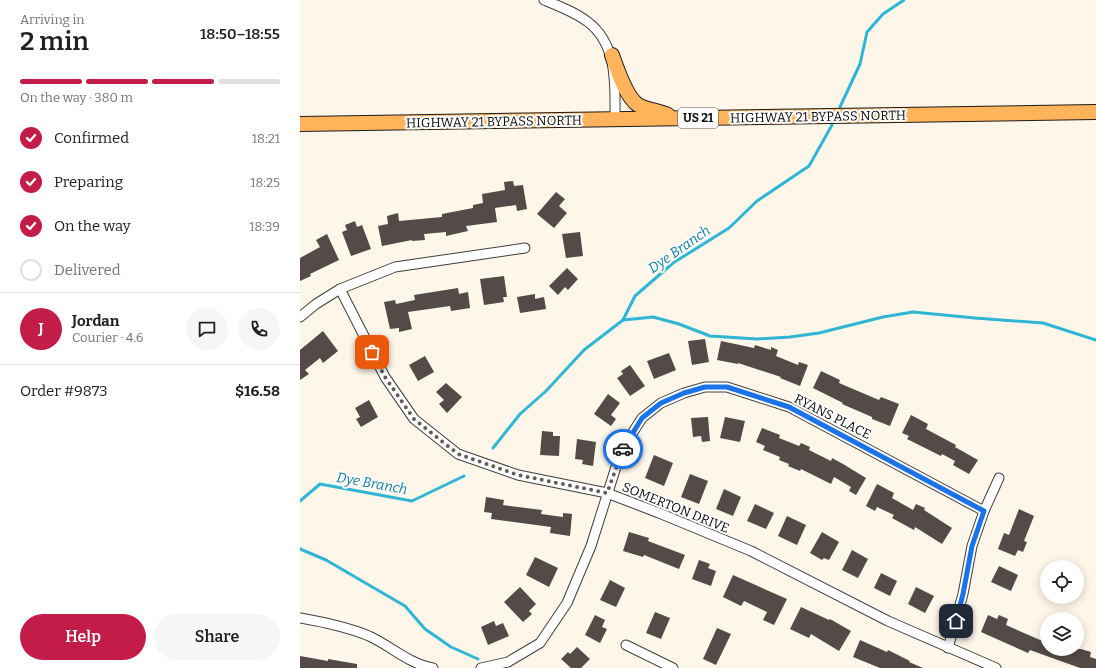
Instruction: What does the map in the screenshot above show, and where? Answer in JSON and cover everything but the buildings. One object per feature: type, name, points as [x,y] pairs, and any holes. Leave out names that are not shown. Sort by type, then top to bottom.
[{"type":"main road","points":[[612,55],[629,95],[638,105],[678,118]]},
{"type":"main road","name":"HIGHWAY 21 BYPASS NORTH","points":[[300,124],[1096,112]]},
{"type":"street","points":[[544,0],[572,12],[589,22],[602,36],[612,55],[615,79],[615,119]]},
{"type":"street","points":[[300,317],[316,304],[340,289],[394,267],[525,248]]},
{"type":"street","name":"SOMERTON DRIVE","points":[[340,289],[385,377],[414,419],[458,454],[518,475],[607,493],[659,513],[751,551],[888,621],[996,668]]},
{"type":"street","name":"RYANS PLACE","points":[[481,668],[508,662],[540,643],[568,604],[591,546],[621,451],[642,418],[661,403],[684,393],[705,387],[727,387],[789,407],[984,511]]},
{"type":"street","points":[[948,648],[963,594],[972,546],[984,511],[999,478]]},
{"type":"street","points":[[300,618],[333,624],[370,636],[422,666],[433,668]]},
{"type":"street","points":[[626,645],[673,668]]},
{"type":"waterway","name":"Dye Branch","points":[[840,107],[860,64],[867,32],[883,14],[904,0]]},
{"type":"waterway","name":"Dye Branch","points":[[493,448],[520,414],[546,391],[584,350],[623,320],[635,296],[673,263],[729,228],[757,201],[809,166],[832,125]]},
{"type":"waterway","points":[[623,320],[653,317],[679,324],[710,336],[757,339],[819,333],[883,317],[913,312],[1043,323],[1096,340]]},
{"type":"waterway","name":"Dye Branch","points":[[300,501],[320,484],[412,501],[464,476]]},
{"type":"waterway","points":[[300,549],[326,560],[405,606],[425,629],[451,647],[478,659]]},
{"type":"way so far","points":[[372,352],[385,377],[414,419],[458,454],[518,475],[607,493],[623,449]]},
{"type":"route","points":[[623,449],[642,418],[661,403],[684,393],[705,387],[727,387],[789,407],[984,511],[972,546],[963,594],[956,621]]}]
